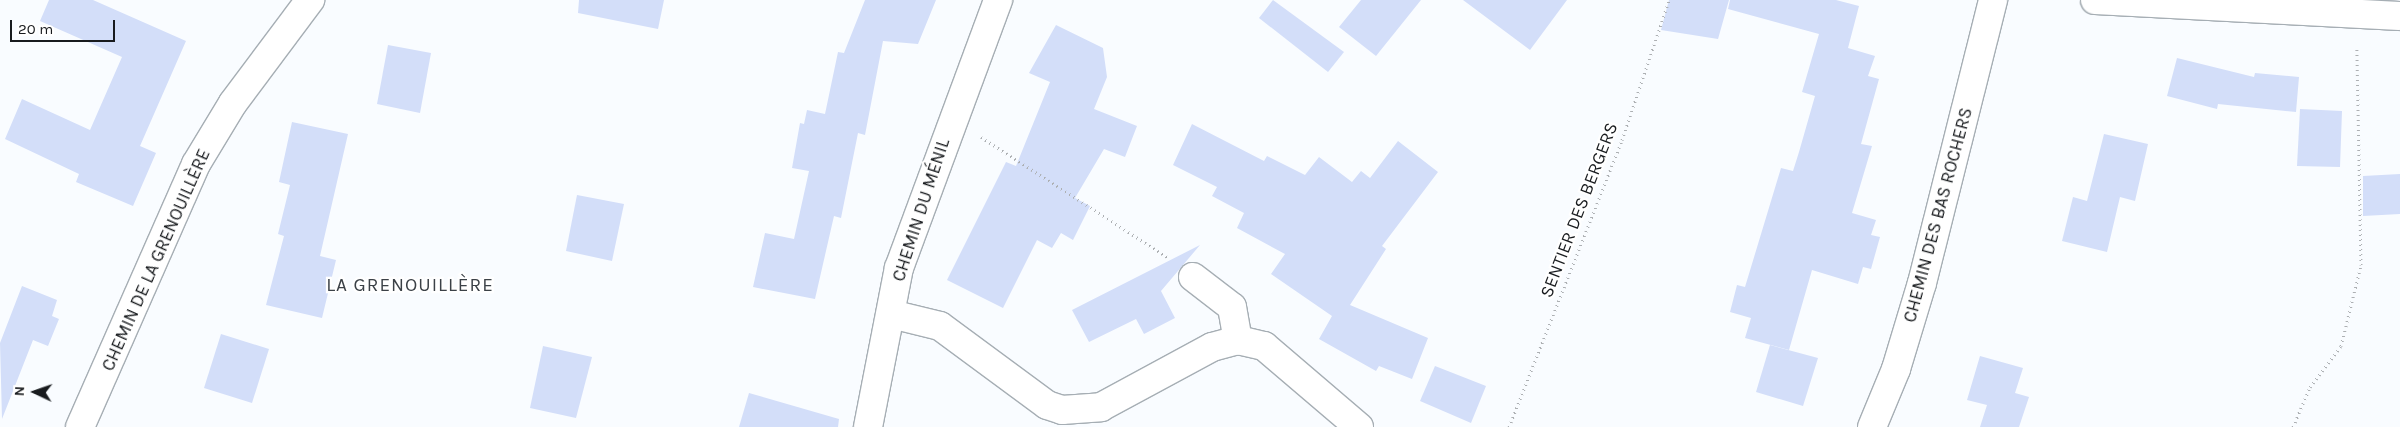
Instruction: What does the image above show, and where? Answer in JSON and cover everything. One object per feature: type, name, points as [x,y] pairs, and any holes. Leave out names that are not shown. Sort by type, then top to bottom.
[{"type":"street","name":"CHEMIN DE LA GRENOUILLÈRE","points":[[80,427],[196,164],[233,102],[310,0]]},
{"type":"street","name":"CHEMIN DU MÉNIL","points":[[868,427],[899,268],[949,122],[998,0]]},
{"type":"street","name":"CHEMIN DES BAS ROCHERS","points":[[1872,427],[1896,370],[1922,283],[1993,0]]},
{"type":"street","points":[[2095,0],[2357,17],[2400,16]]},
{"type":"street","points":[[1193,278],[1232,307],[1238,340]]},
{"type":"street","points":[[891,314],[940,326],[1047,405],[1072,411],[1101,407],[1212,347],[1238,340],[1264,346],[1359,427]]},
{"type":"path","name":"SENTIER DES BERGERS","points":[[1509,427],[1622,140],[1669,0]]},
{"type":"path","points":[[2293,427],[2310,387],[2341,346],[2361,264],[2357,17]]},
{"type":"path","points":[[949,122],[1077,194],[1193,278]]},
{"type":"building","points":[[49,0],[93,0],[186,41],[140,146],[156,153],[133,206],[76,182],[79,174],[5,139],[22,99],[90,130],[122,57],[40,21]]},
{"type":"building","points":[[579,0],[664,0],[658,29],[578,13]]},
{"type":"building","points":[[865,0],[936,0],[918,44],[883,41],[865,135],[858,133],[841,218],[834,216],[815,299],[753,287],[765,233],[794,239],[809,171],[792,168],[800,123],[804,124],[807,110],[825,114],[838,52],[844,53]]},
{"type":"building","points":[[1273,0],[1344,52],[1328,72],[1259,18]]},
{"type":"building","points":[[1361,0],[1421,0],[1376,56],[1339,27]]},
{"type":"building","points":[[1463,0],[1567,0],[1530,50]]},
{"type":"building","points":[[1669,0],[1729,0],[1718,39],[1661,30]]},
{"type":"building","points":[[1730,0],[1836,0],[1859,6],[1848,48],[1875,56],[1868,76],[1879,79],[1861,144],[1872,146],[1852,213],[1876,220],[1871,235],[1880,237],[1871,269],[1863,267],[1858,284],[1812,270],[1789,350],[1745,338],[1751,318],[1730,312],[1737,285],[1745,287],[1781,168],[1793,171],[1815,96],[1802,92],[1819,34],[1728,9]]},
{"type":"building","points":[[1056,25],[1103,48],[1107,77],[1094,109],[1137,126],[1125,157],[1104,149],[1075,198],[1090,206],[1073,240],[1061,233],[1052,248],[1037,240],[1003,308],[947,280],[1006,162],[1016,166],[1050,82],[1029,73]]},
{"type":"building","points":[[388,45],[431,53],[420,113],[377,104]]},
{"type":"building","points":[[2177,58],[2254,77],[2255,73],[2299,77],[2296,112],[2218,104],[2217,109],[2167,96]]},
{"type":"building","points":[[2300,109],[2342,111],[2340,167],[2297,166]]},
{"type":"building","points":[[292,122],[348,134],[320,256],[336,260],[322,318],[266,305],[284,236],[278,234],[290,185],[279,182]]},
{"type":"building","points":[[1192,124],[1264,161],[1267,156],[1305,175],[1319,157],[1352,182],[1361,171],[1370,178],[1398,141],[1438,172],[1382,246],[1386,249],[1350,305],[1428,338],[1412,379],[1379,366],[1376,371],[1319,339],[1332,316],[1271,274],[1285,254],[1237,228],[1244,213],[1212,196],[1217,187],[1173,165]]},
{"type":"building","points":[[2104,134],[2148,144],[2135,201],[2120,197],[2107,252],[2062,241],[2073,197],[2087,201]]},
{"type":"building","points":[[2400,174],[2400,214],[2363,216],[2363,176]]},
{"type":"building","points":[[577,195],[624,204],[612,261],[566,251]]},
{"type":"building","points":[[1200,245],[1161,291],[1175,318],[1144,334],[1136,319],[1089,342],[1072,310]]},
{"type":"building","points":[[22,286],[57,300],[52,316],[59,319],[48,346],[33,340],[2,419],[0,343]]},
{"type":"building","points":[[221,334],[269,349],[252,403],[204,388]]},
{"type":"building","points":[[1770,345],[1818,358],[1803,406],[1756,392]]},
{"type":"building","points":[[543,346],[592,357],[576,418],[530,408]]},
{"type":"building","points":[[1980,356],[2023,368],[2015,393],[2029,397],[2019,427],[1980,427],[1987,405],[1967,400]]},
{"type":"building","points":[[1435,366],[1486,386],[1471,423],[1420,401]]},
{"type":"building","points":[[749,393],[839,419],[838,427],[739,427]]},
{"type":"district","name":"LA GRENOUILLÈRE","points":[[410,286]]}]
